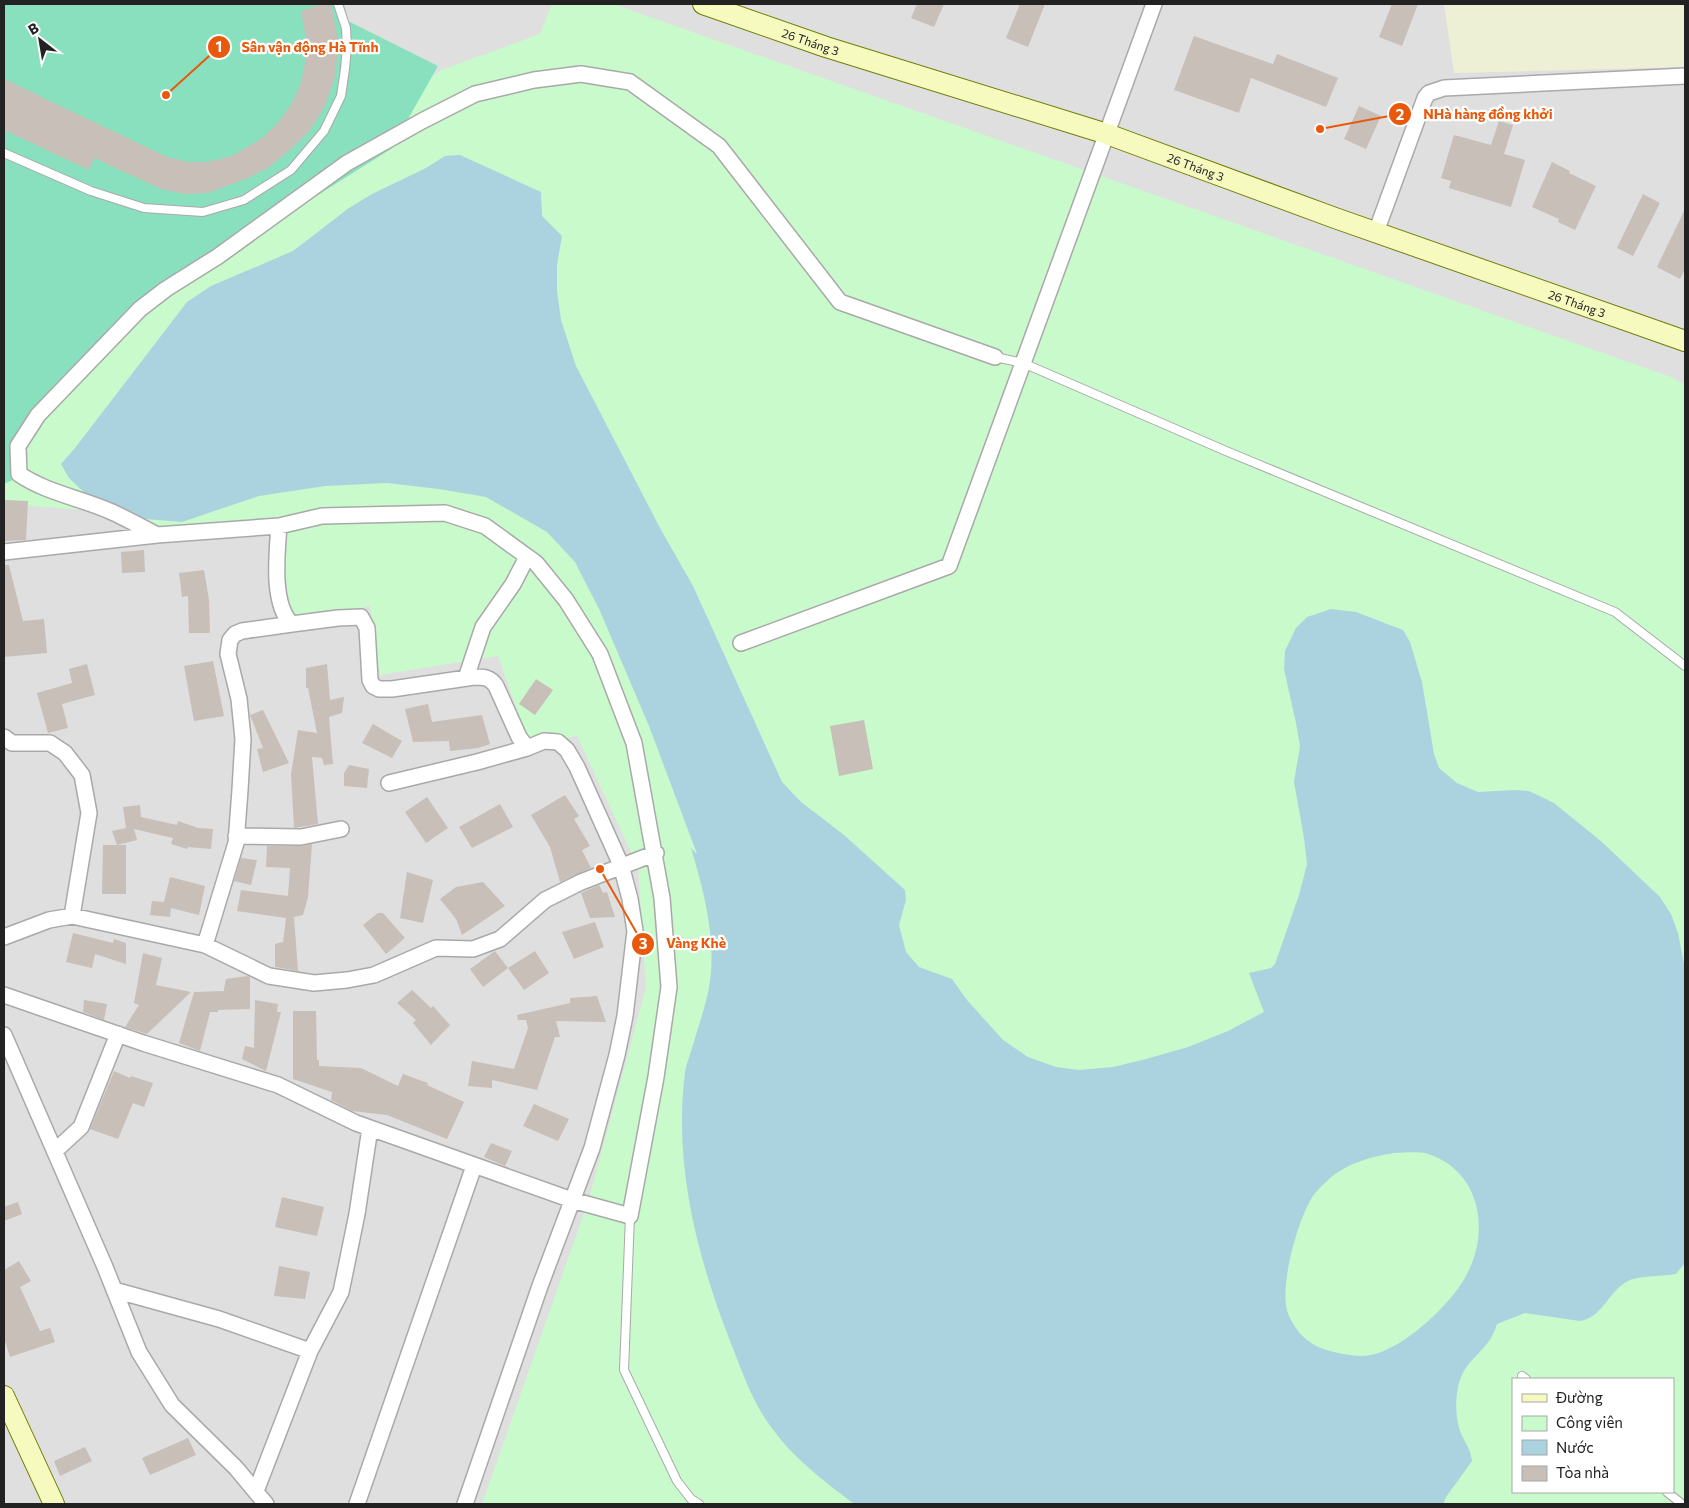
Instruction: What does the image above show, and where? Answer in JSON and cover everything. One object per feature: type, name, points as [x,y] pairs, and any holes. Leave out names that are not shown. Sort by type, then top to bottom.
[{"type":"street","name":"26 Tháng 3","points":[[703,4],[826,48],[1107,134],[1376,232],[1685,341]]},
{"type":"street","points":[[741,643],[948,566],[1154,4]]},
{"type":"street","points":[[157,535],[111,512],[31,482],[19,474],[18,446],[38,415],[140,309],[166,289],[217,257],[347,163],[422,121],[476,94],[534,80],[581,74],[630,82],[719,146],[840,302],[995,357]]},
{"type":"street","points":[[1376,232],[1425,98],[1429,93],[1444,88],[1685,76]]},
{"type":"street","points":[[4,552],[157,535],[278,526],[322,516],[446,513],[485,526],[536,563],[566,600],[600,654],[634,743],[656,853],[662,898],[669,986],[656,1077],[630,1216],[572,1200],[356,1123],[278,1084],[118,1034],[4,995]]},
{"type":"street","points":[[278,526],[276,562],[280,607],[284,617],[292,624]]},
{"type":"street","points":[[466,678],[483,627],[513,584],[528,557]]},
{"type":"street","points":[[204,945],[236,843],[243,739],[239,699],[228,654],[230,640],[235,634],[242,631],[292,624],[361,617],[367,628],[370,680],[373,686],[379,689],[392,689],[485,677],[492,680],[496,686],[519,737],[526,748]]},
{"type":"street","points":[[4,736],[12,742],[50,743],[65,752],[82,775],[89,813],[72,916]]},
{"type":"street","points":[[389,783],[477,762],[544,741],[558,742],[567,750],[577,767],[621,865],[630,898],[635,931],[625,1016],[617,1055],[592,1148],[540,1286],[465,1504]]},
{"type":"street","points":[[236,836],[301,836],[341,830]]},
{"type":"street","points":[[4,937],[49,920],[72,916],[204,945],[269,976],[314,983],[374,975],[436,948],[473,949],[500,939],[545,900],[621,865],[656,853]]},
{"type":"street","points":[[55,1151],[81,1127],[118,1034]]},
{"type":"street","points":[[4,1035],[139,1352],[172,1405],[236,1468],[266,1504]]},
{"type":"street","points":[[256,1491],[310,1351],[341,1292],[357,1214],[370,1128]]},
{"type":"street","points":[[357,1504],[474,1166]]},
{"type":"street","points":[[114,1290],[219,1319],[310,1351]]},
{"type":"street","points":[[4,1396],[54,1504]]},
{"type":"lane","points":[[4,153],[91,191],[144,208],[203,212],[244,200],[291,170],[324,131],[341,96],[347,47],[346,28],[338,4]]},
{"type":"lane","points":[[995,357],[1023,363],[1226,451],[1615,612],[1685,666]]},
{"type":"lane","points":[[630,1216],[624,1370],[677,1481],[691,1499],[699,1504]]},
{"type":"lane","points":[[1668,1493],[1682,1504]]},
{"type":"shaded area","points":[[4,4],[1516,4],[1685,23],[1685,1504],[4,1504]]},
{"type":"green space","points":[[4,4],[344,4],[348,21],[438,66],[391,149],[289,213],[161,301],[86,374],[11,457],[15,479],[4,484]]},
{"type":"green space","points":[[552,4],[613,4],[1671,377],[1685,384],[1685,1504],[482,1504],[589,1199],[646,987],[638,867],[577,736],[529,744],[498,656],[380,675],[370,606],[289,623],[282,518],[168,534],[96,511],[4,504],[4,441],[214,234],[441,70],[540,34]]},
{"type":"green space","points":[[1444,4],[1685,4],[1685,67],[1454,73]]},
{"type":"water","points":[[460,155],[541,192],[542,216],[562,236],[557,265],[557,291],[561,320],[576,366],[660,528],[693,586],[782,782],[801,802],[844,835],[905,890],[906,900],[899,925],[906,952],[919,967],[952,979],[967,1000],[1003,1040],[1028,1057],[1056,1067],[1079,1070],[1113,1067],[1188,1047],[1228,1031],[1264,1012],[1249,973],[1271,968],[1275,964],[1299,895],[1307,864],[1294,782],[1300,746],[1284,669],[1285,651],[1296,628],[1307,617],[1331,609],[1356,612],[1403,630],[1410,642],[1422,682],[1434,754],[1439,768],[1457,783],[1478,792],[1529,791],[1554,803],[1602,842],[1660,897],[1671,914],[1678,933],[1685,969],[1685,1263],[1676,1274],[1630,1280],[1623,1284],[1595,1314],[1580,1321],[1525,1313],[1497,1324],[1489,1342],[1468,1365],[1460,1378],[1456,1404],[1457,1420],[1470,1451],[1472,1461],[1443,1504],[854,1504],[799,1459],[771,1427],[749,1388],[720,1313],[699,1246],[686,1178],[682,1143],[685,1073],[707,997],[712,960],[709,922],[691,848],[697,854],[649,726],[600,611],[575,562],[547,532],[486,497],[387,483],[325,486],[259,496],[182,522],[134,518],[89,497],[69,478],[61,464],[187,302],[211,286],[293,251],[349,208],[372,194],[426,168],[445,156]],"holes":[[[1415,1152],[1428,1154],[1445,1162],[1458,1173],[1468,1186],[1475,1202],[1478,1218],[1478,1236],[1469,1270],[1442,1308],[1416,1332],[1388,1349],[1375,1354],[1360,1356],[1334,1352],[1319,1347],[1307,1340],[1297,1330],[1289,1316],[1286,1305],[1287,1273],[1301,1221],[1307,1206],[1315,1194],[1335,1174],[1359,1162],[1394,1153]]]},
{"type":"building","points":[[322,4],[331,4],[338,40],[334,81],[324,108],[310,130],[291,149],[268,168],[246,179],[208,193],[185,194],[161,189],[94,158],[89,170],[4,130],[4,79],[167,157],[188,162],[207,162],[232,156],[261,139],[277,124],[291,105],[301,83],[306,58],[305,33],[301,11]]},
{"type":"building","points":[[917,4],[944,4],[934,27],[911,18]]},
{"type":"building","points":[[1020,4],[1045,4],[1028,47],[1006,38]]},
{"type":"building","points":[[1392,4],[1418,4],[1402,46],[1379,37]]},
{"type":"building","points":[[1194,36],[1273,64],[1277,54],[1338,78],[1326,107],[1251,78],[1239,113],[1174,90]]},
{"type":"building","points":[[1359,106],[1381,116],[1366,149],[1344,139]]},
{"type":"building","points":[[1499,121],[1513,125],[1504,154],[1525,160],[1511,207],[1449,188],[1451,181],[1441,178],[1454,135],[1491,145]]},
{"type":"building","points":[[1552,162],[1570,171],[1569,173],[1596,186],[1575,230],[1558,222],[1559,219],[1532,207]]},
{"type":"building","points":[[1643,194],[1660,203],[1633,256],[1617,248]]},
{"type":"building","points":[[1685,209],[1685,269],[1680,279],[1657,267]]},
{"type":"building","points":[[5,500],[28,501],[26,540],[4,541]]},
{"type":"building","points":[[144,550],[145,572],[122,573],[121,552]]},
{"type":"building","points":[[4,565],[9,565],[23,621],[44,619],[47,653],[4,657]]},
{"type":"building","points":[[204,570],[209,600],[210,633],[189,633],[188,596],[182,597],[179,573]]},
{"type":"building","points":[[213,661],[224,716],[194,721],[184,666]]},
{"type":"building","points":[[87,664],[95,695],[62,704],[68,728],[48,733],[37,693],[72,683],[69,669]]},
{"type":"building","points":[[327,664],[330,700],[344,697],[342,713],[329,717],[333,764],[324,765],[322,758],[312,757],[318,824],[294,828],[291,774],[298,730],[317,733],[308,688],[306,688],[306,668]]},
{"type":"building","points":[[536,679],[553,690],[535,715],[519,704]]},
{"type":"building","points":[[428,704],[432,722],[482,715],[490,744],[478,748],[450,751],[449,741],[413,742],[405,709]]},
{"type":"building","points":[[263,710],[289,763],[263,772],[257,749],[263,748],[250,715]]},
{"type":"building","points":[[864,720],[873,769],[839,776],[830,726]]},
{"type":"building","points":[[373,724],[402,741],[392,758],[362,743]]},
{"type":"building","points":[[349,765],[369,769],[367,788],[344,786],[344,773]]},
{"type":"building","points":[[565,795],[579,816],[574,819],[590,846],[582,850],[591,868],[560,882],[550,847],[531,815]]},
{"type":"building","points":[[427,797],[448,828],[426,843],[405,812]]},
{"type":"building","points":[[500,804],[513,827],[472,848],[459,827]]},
{"type":"building","points":[[140,805],[141,817],[177,825],[178,821],[198,828],[213,829],[211,849],[188,847],[187,849],[171,844],[173,838],[134,829],[137,840],[117,845],[112,831],[126,828],[123,807]]},
{"type":"building","points":[[312,844],[308,897],[303,915],[294,917],[298,971],[275,967],[275,944],[283,942],[286,918],[237,911],[241,890],[288,896],[290,868],[266,867],[267,846],[301,846]]},
{"type":"building","points":[[103,845],[126,845],[126,894],[102,894]]},
{"type":"building","points":[[241,858],[257,860],[251,885],[234,881]]},
{"type":"building","points":[[407,872],[433,880],[423,923],[400,918]]},
{"type":"building","points":[[170,877],[205,886],[199,915],[171,908],[170,917],[150,915],[152,901],[164,902]]},
{"type":"building","points":[[483,882],[505,906],[462,935],[456,919],[440,899],[456,887]]},
{"type":"building","points":[[599,885],[603,893],[607,892],[615,917],[590,918],[581,893]]},
{"type":"building","points":[[378,913],[383,913],[405,938],[386,954],[363,925]]},
{"type":"building","points":[[595,922],[604,947],[574,959],[562,932]]},
{"type":"building","points":[[73,933],[113,943],[114,939],[126,943],[126,964],[95,954],[92,968],[66,962]]},
{"type":"building","points":[[495,951],[508,968],[483,987],[470,969]]},
{"type":"building","points":[[535,951],[549,973],[524,990],[508,968]]},
{"type":"building","points":[[143,953],[162,958],[156,985],[191,992],[147,1034],[125,1027],[139,1005],[134,1003]]},
{"type":"building","points":[[250,977],[250,1009],[210,1012],[200,1051],[179,1043],[194,992],[223,991],[223,994],[226,979]]},
{"type":"building","points":[[412,990],[431,1008],[433,1006],[450,1025],[431,1045],[413,1023],[416,1020],[397,1003]]},
{"type":"building","points":[[597,996],[606,1022],[556,1021],[560,1037],[555,1037],[537,1090],[492,1080],[492,1088],[468,1086],[472,1061],[514,1069],[528,1028],[526,1020],[518,1020],[517,1015],[570,1003],[570,998]]},
{"type":"building","points":[[84,1000],[107,1004],[104,1020],[83,1012]]},
{"type":"building","points":[[255,1000],[278,1004],[277,1012],[281,1012],[266,1071],[242,1059],[245,1046],[254,1048]]},
{"type":"building","points":[[293,1011],[316,1011],[317,1060],[319,1060],[319,1066],[361,1068],[398,1086],[403,1074],[428,1083],[427,1085],[464,1102],[447,1139],[387,1115],[352,1111],[331,1100],[332,1092],[293,1079]]},
{"type":"building","points":[[114,1071],[130,1078],[131,1076],[153,1083],[144,1107],[133,1103],[118,1139],[90,1129]]},
{"type":"building","points":[[534,1104],[569,1119],[558,1141],[523,1126]]},
{"type":"building","points":[[491,1143],[512,1151],[505,1166],[484,1157]]},
{"type":"building","points":[[282,1197],[324,1207],[317,1236],[275,1227]]},
{"type":"building","points":[[18,1202],[22,1214],[4,1221],[4,1207]]},
{"type":"building","points":[[19,1261],[31,1281],[20,1287],[40,1331],[50,1328],[55,1342],[10,1357],[4,1338],[4,1270]]},
{"type":"building","points":[[279,1266],[310,1272],[305,1299],[274,1296]]},
{"type":"building","points":[[188,1438],[196,1455],[150,1475],[142,1458]]},
{"type":"building","points":[[85,1447],[92,1461],[60,1476],[54,1461]]},
{"type":"place","name":"Sân vận động Hà Tĩnh","points":[[166,95]]},
{"type":"place","name":"NHà hàng đồng khởi","points":[[1320,129]]},
{"type":"place","name":"Vàng Khè","points":[[600,869]]}]
